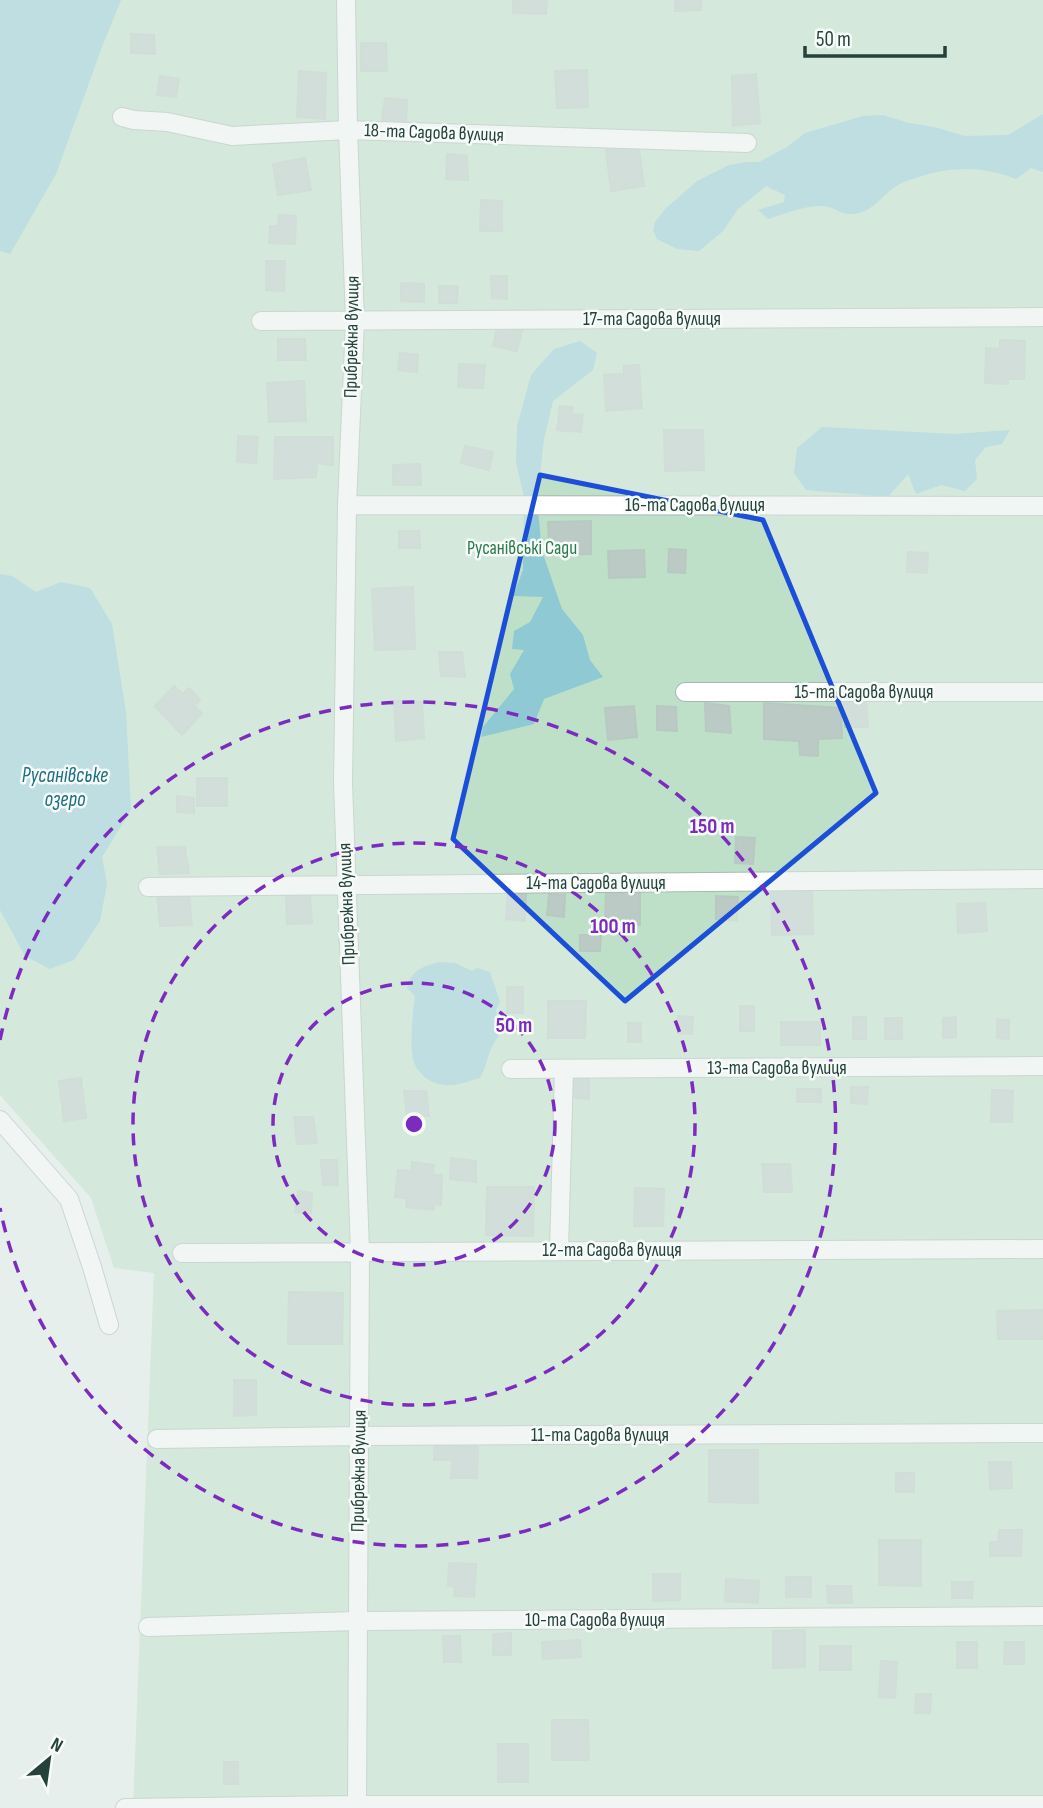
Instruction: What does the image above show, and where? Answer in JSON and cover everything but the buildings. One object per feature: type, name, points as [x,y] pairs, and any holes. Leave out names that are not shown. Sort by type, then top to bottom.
[{"type":"street","name":"Прибрежна вулиця","points":[[346,0],[355,321],[346,505],[343,783],[360,1251],[357,1807]]},
{"type":"street","name":"18-та Садова вулиця","points":[[122,117],[167,122],[232,136],[348,130],[747,143]]},
{"type":"street","name":"17-та Садова вулиця","points":[[261,321],[1043,317]]},
{"type":"street","name":"16-та Садова вулиця","points":[[346,505],[1043,506]]},
{"type":"street","name":"15-та Садова вулиця","points":[[684,692],[1043,692]]},
{"type":"street","name":"14-та Садова вулиця","points":[[148,887],[1043,880]]},
{"type":"street","name":"13-та Садова вулиця","points":[[511,1069],[1043,1066]]},
{"type":"street","points":[[559,1250],[564,1069]]},
{"type":"street","points":[[0,1120],[69,1199],[109,1325]]},
{"type":"street","name":"12-та Садова вулиця","points":[[182,1253],[1043,1249]]},
{"type":"street","name":"11-та Садова вулиця","points":[[157,1439],[1043,1433]]},
{"type":"street","name":"10-та Садова вулиця","points":[[148,1627],[357,1621],[1043,1616]]},
{"type":"street","points":[[125,1808],[1043,1805]]},
{"type":"highlighted area","points":[[540,475],[763,520],[876,793],[625,1001],[453,839]]},
{"type":"green space","name":"Русанівські Сади","points":[[0,0],[1043,0],[1043,1808],[133,1808],[154,1273],[114,1268],[91,1198],[0,1095]]},
{"type":"water","points":[[0,0],[121,0],[56,174],[10,254],[0,251]]},
{"type":"water","points":[[1043,114],[1043,172],[1031,168],[1016,179],[978,170],[941,171],[900,184],[874,205],[855,214],[814,206],[768,219],[758,210],[784,202],[785,195],[766,186],[738,209],[723,231],[699,251],[677,249],[657,239],[653,230],[655,222],[665,209],[697,181],[729,165],[759,162],[787,147],[805,133],[863,116],[883,115],[965,136],[1008,135]]},
{"type":"water","points":[[580,341],[597,353],[593,370],[553,401],[544,439],[537,500],[542,551],[562,609],[583,635],[590,660],[603,677],[544,699],[534,724],[481,737],[483,727],[514,689],[510,674],[524,650],[512,649],[514,631],[530,622],[543,597],[513,596],[523,570],[524,497],[516,462],[517,426],[531,375],[554,349]]},
{"type":"water","points":[[822,427],[954,434],[1010,430],[1002,444],[986,447],[975,460],[977,479],[965,491],[941,485],[916,494],[908,474],[888,497],[806,490],[794,473],[797,448]]},
{"type":"water","name":"Русанівське озеро","points":[[0,574],[12,576],[36,592],[61,582],[90,588],[112,624],[126,712],[131,810],[102,857],[107,884],[100,921],[74,960],[50,969],[25,956],[0,910]]},
{"type":"water","points":[[439,962],[455,963],[472,971],[477,968],[490,972],[500,1002],[496,1010],[499,1036],[480,1078],[453,1085],[441,1084],[424,1077],[414,1062],[412,1048],[415,996],[407,988],[411,977],[418,970]]}]
